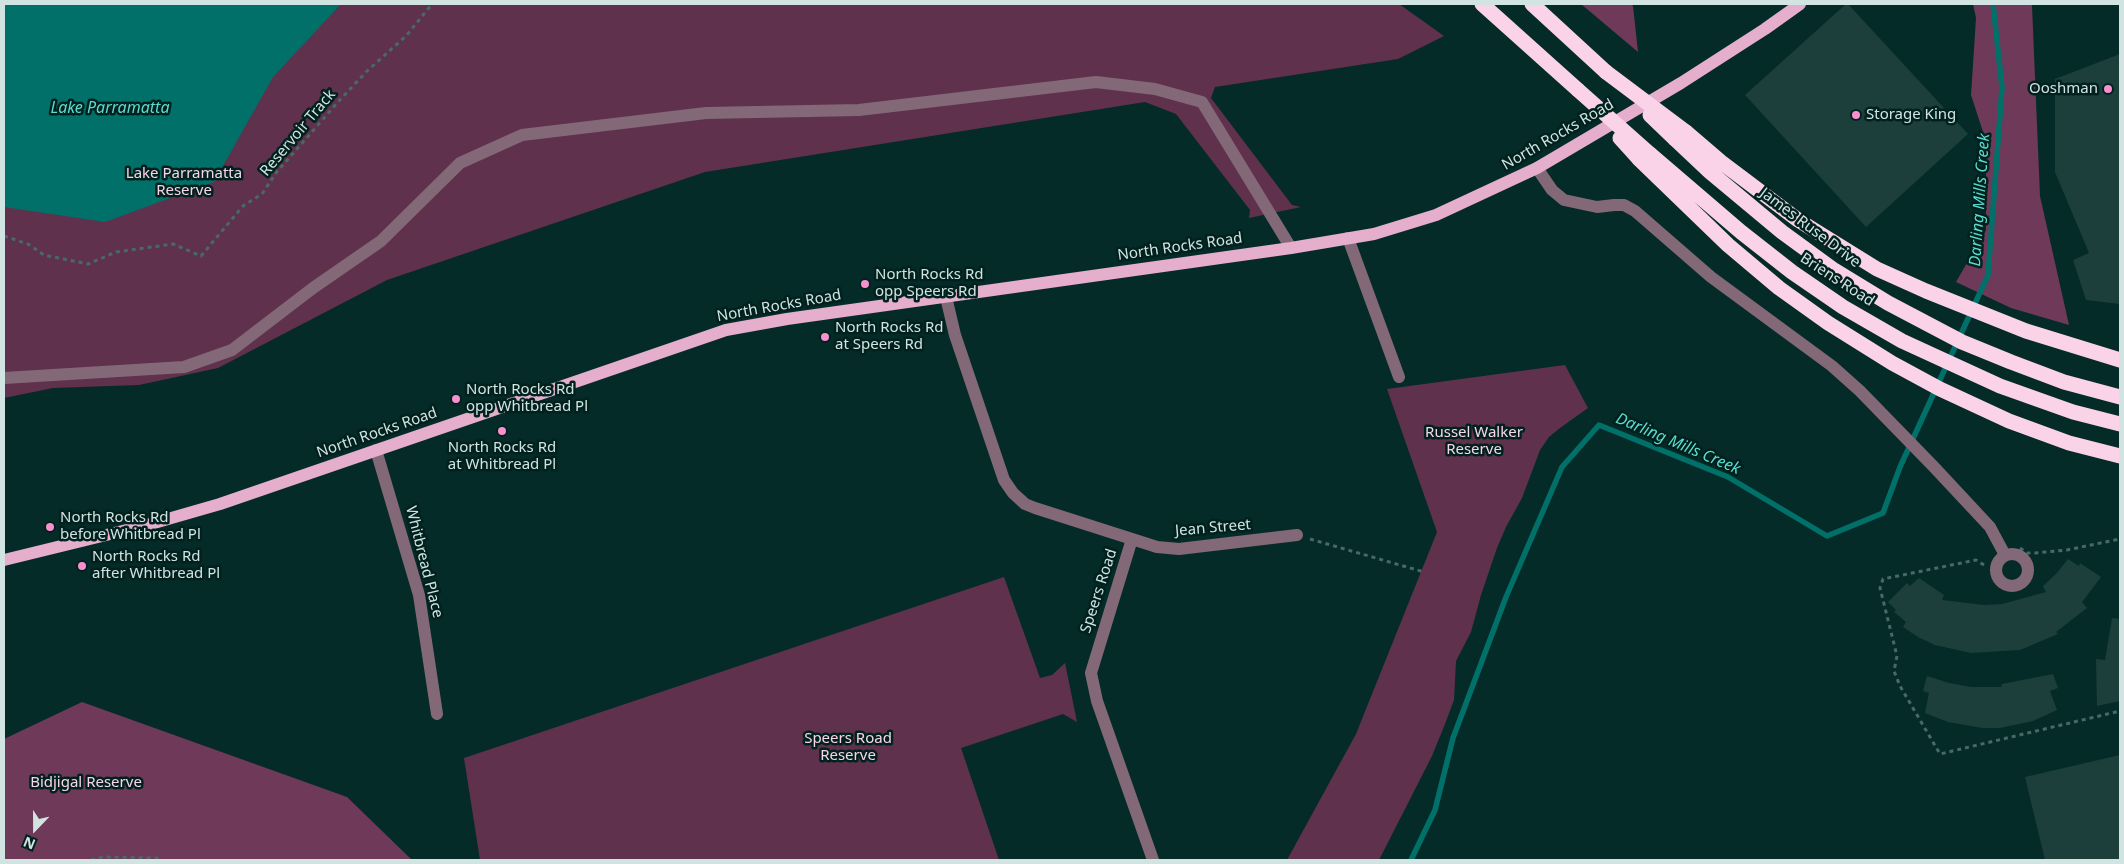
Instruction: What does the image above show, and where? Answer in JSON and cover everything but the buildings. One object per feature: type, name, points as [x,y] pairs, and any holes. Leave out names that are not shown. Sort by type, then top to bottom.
[{"type":"highway","name":"Briens Road","points":[[1482,4],[1578,90],[1644,156],[1792,272],[1843,307],[1902,341],[2000,386],[2073,412],[2120,424]]},
{"type":"highway","name":"James Ruse Drive","points":[[1532,4],[1606,72],[1680,135],[1733,192],[1808,252],[1862,288],[1962,342],[2064,382],[2120,397]]},
{"type":"highway","points":[[1680,135],[1721,162],[1798,220],[1850,254],[1926,291],[2026,331],[2120,360]]},
{"type":"highway","points":[[1644,156],[1728,245],[1779,288],[1828,323],[1892,362],[1988,412],[2048,436],[2120,456]]},
{"type":"main road","name":"North Rocks Road","points":[[4,560],[128,530],[220,504],[726,330],[787,319],[1291,248],[1374,234],[1436,215],[1537,168],[1765,30],[1800,4]]},
{"type":"street","points":[[4,378],[184,367],[232,350],[313,288],[382,241],[460,164],[522,135],[706,113],[859,110],[1096,82],[1155,89],[1202,102],[1291,248]]},
{"type":"street","points":[[1537,168],[1552,190],[1564,200],[1597,208],[1614,205],[1624,206],[1635,211],[1711,277],[1832,366],[1934,466],[1990,527],[2005,555]]},
{"type":"street","points":[[1348,238],[1399,377]]},
{"type":"street","name":"Speers Road","points":[[946,297],[955,334],[1004,480],[1012,493],[1018,499],[1035,508],[1132,539],[1091,673],[1097,701],[1153,860]]},
{"type":"street","name":"Whitbread Place","points":[[376,450],[419,595],[437,714]]},
{"type":"street","name":"Jean Street","points":[[1132,539],[1157,546],[1179,549],[1297,535]]},
{"type":"path","name":"Reservoir Track","points":[[4,236],[28,244],[44,255],[88,264],[116,252],[173,244],[201,256],[243,206],[262,194],[276,173],[338,102],[366,72],[406,36],[432,4]]},
{"type":"path","points":[[1297,535],[1424,572]]},
{"type":"path","points":[[2020,548],[2027,552],[2035,553],[2068,550],[2120,539]]},
{"type":"path","points":[[1984,565],[1976,560],[1883,579],[1880,588],[1897,656],[1894,671],[1900,686],[1940,754],[2120,711]]},
{"type":"path","points":[[91,860],[103,856],[156,858],[162,860]]},
{"type":"green space","name":"Lake Parramatta Reserve","points":[[4,4],[1399,4],[1444,36],[1398,59],[1215,87],[1211,98],[1292,205],[1301,207],[1249,218],[1250,210],[1176,114],[1145,102],[705,172],[387,280],[218,368],[139,385],[53,388],[4,398]]},
{"type":"green space","points":[[1581,4],[1631,4],[1633,6],[1638,52]]},
{"type":"green space","points":[[1973,4],[2031,4],[2032,6],[2040,196],[2069,325],[2011,308],[1956,282],[1986,230],[1986,141],[1971,95],[1976,18]]},
{"type":"green space","name":"Russel Walker Reserve","points":[[1565,365],[1588,408],[1549,437],[1540,450],[1522,498],[1497,548],[1471,632],[1456,661],[1454,700],[1445,724],[1432,756],[1379,860],[1287,860],[1356,734],[1437,532],[1387,389]]},
{"type":"green space","name":"Speers Road Reserve","points":[[1004,577],[1040,678],[1052,675],[1065,663],[1077,722],[1063,714],[961,748],[999,860],[480,860],[464,758]]},
{"type":"green space","name":"Bidjigal Reserve","points":[[82,702],[347,797],[412,860],[4,860],[4,739]]},
{"type":"water","name":"Lake Parramatta","points":[[4,4],[341,4],[273,77],[214,182],[105,222],[4,207]]},
{"type":"waterway","name":"Darling Mills Creek","points":[[1411,860],[1435,810],[1453,738],[1506,597],[1562,467],[1599,425],[1728,477],[1827,536],[1883,513],[1900,467],[1988,275],[2002,88],[1993,4]]},
{"type":"place","name":"Ooshman","points":[[2108,89]]},
{"type":"place","name":"Storage King","points":[[1856,115]]},
{"type":"place","name":"North Rocks Rd opp Speers Rd","points":[[865,284]]},
{"type":"place","name":"North Rocks Rd at Speers Rd","points":[[825,337]]},
{"type":"place","name":"North Rocks Rd opp Whitbread Pl","points":[[456,399]]},
{"type":"place","name":"North Rocks Rd at Whitbread Pl","points":[[502,431]]},
{"type":"place","name":"North Rocks Rd before Whitbread Pl","points":[[50,527]]},
{"type":"place","name":"North Rocks Rd after Whitbread Pl","points":[[82,566]]}]
